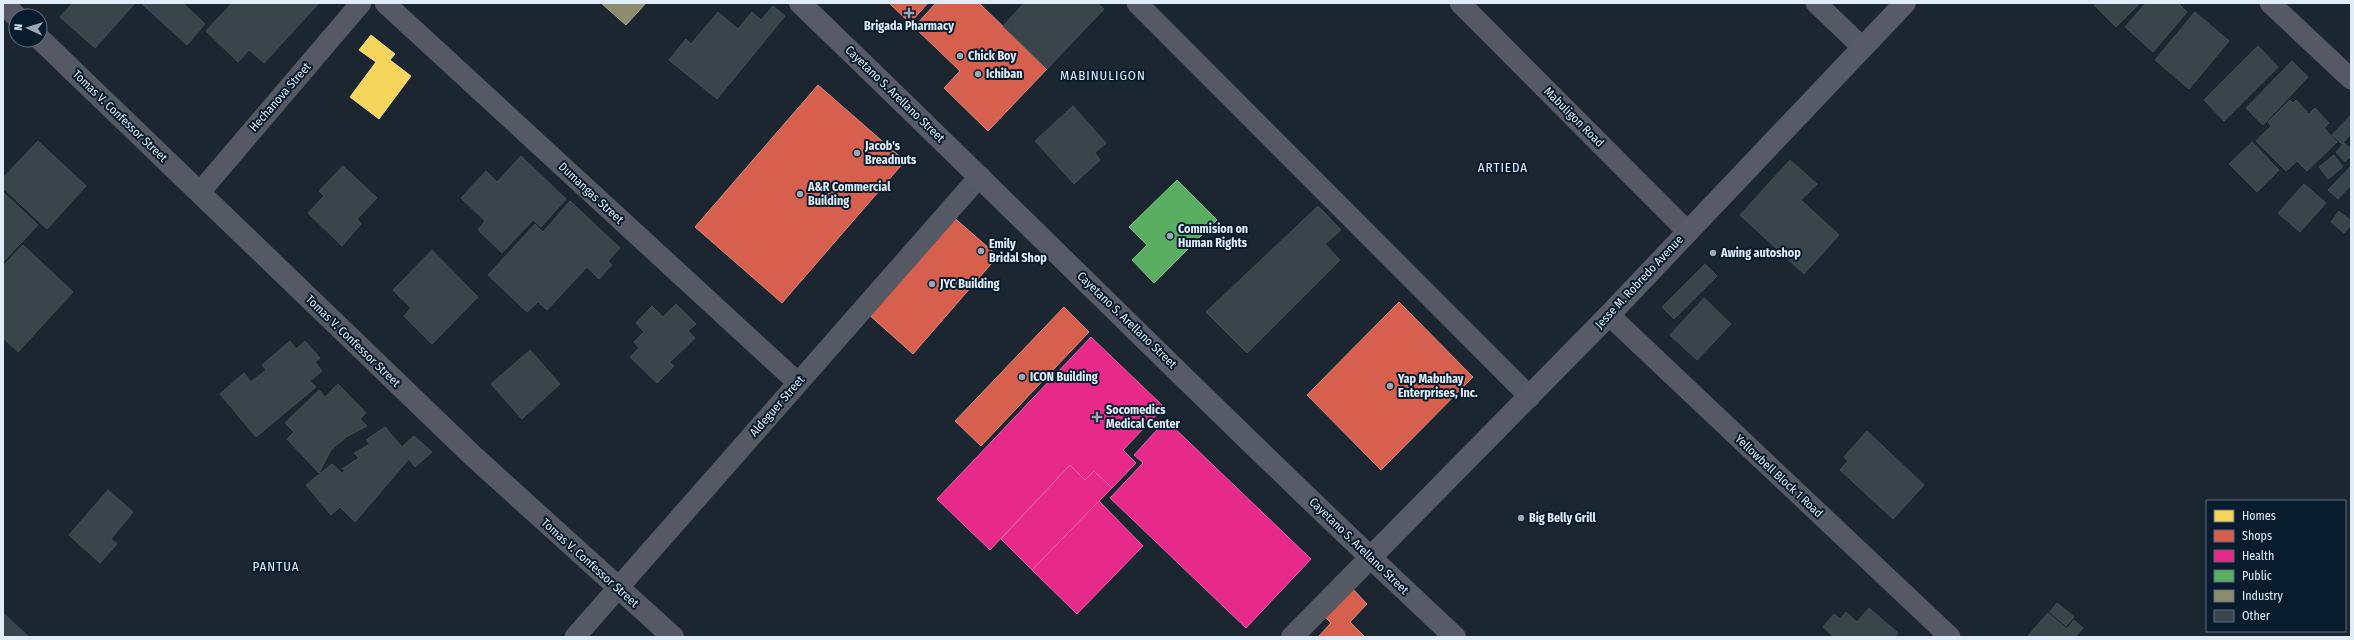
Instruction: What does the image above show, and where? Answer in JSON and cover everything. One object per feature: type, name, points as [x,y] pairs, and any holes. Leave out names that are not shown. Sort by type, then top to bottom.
[{"type":"main road","name":"Cayetano S. Arellano Street","points":[[800,3],[980,176],[1370,558],[1455,637]]},
{"type":"main road","name":"Jesse M. Robredo Avenue","points":[[1370,558],[1530,397],[1905,3]]},
{"type":"street","name":"Hechanova Street","points":[[200,192],[362,3]]},
{"type":"street","name":"Dumangas Street","points":[[385,3],[798,382]]},
{"type":"street","points":[[1137,3],[1530,397]]},
{"type":"street","name":"Mabuligon Road","points":[[1460,3],[1687,231]]},
{"type":"street","points":[[1816,3],[1862,47]]},
{"type":"street","points":[[2270,3],[2351,79]]},
{"type":"street","name":"Tomas V. Confessor Street","points":[[48,47],[200,192],[332,322],[617,588],[672,637]]},
{"type":"street","name":"Aldeguer Street","points":[[575,637],[980,176]]},
{"type":"street","name":"Yellowbell Block 1 Road","points":[[1609,315],[1950,637]]},
{"type":"street","points":[[1292,637],[1370,558]]},
{"type":"building: Homes","points":[[371,35],[395,54],[390,60],[411,76],[379,119],[350,97],[376,62],[359,50]]},
{"type":"building: Shops","name":"Brigada Pharmacy","points":[[889,3],[928,3],[910,23]]},
{"type":"building: Shops","points":[[936,3],[979,3],[1047,69],[988,131],[944,88],[960,71],[914,27]]},
{"type":"building: Shops","name":"A&R Commercial Building","points":[[818,85],[905,161],[782,303],[695,227]]},
{"type":"building: Shops","name":"JYC Building","points":[[951,215],[998,256],[913,354],[867,313]]},
{"type":"building: Shops","name":"Yap Mabuhay Enterprises, Inc.","points":[[1399,302],[1473,377],[1381,470],[1307,395]]},
{"type":"building: Shops","name":"ICON Building","points":[[1064,307],[1089,332],[981,446],[955,421]]},
{"type":"building: Shops","points":[[1352,588],[1367,604],[1350,622],[1365,637],[1318,637],[1331,623],[1324,616]]},
{"type":"building: Health","points":[[1091,337],[1164,407],[1123,450],[1136,463],[1112,488],[1094,471],[1085,480],[1070,465],[990,550],[937,499]]},
{"type":"building: Health","points":[[1166,420],[1311,559],[1246,628],[1110,498],[1143,463],[1134,455]]},
{"type":"building: Health","points":[[1070,465],[1085,480],[1094,471],[1112,488],[1032,570],[1001,539]]},
{"type":"building: Health","points":[[1099,501],[1143,546],[1077,614],[1032,570]]},
{"type":"building: Public","name":"Commision on Human Rights","points":[[1177,180],[1217,220],[1154,283],[1132,260],[1147,245],[1129,227]]},
{"type":"building: Industry","points":[[601,3],[646,3],[626,25]]},
{"type":"building: Other","points":[[73,3],[135,3],[95,48],[60,17]]},
{"type":"building: Other","points":[[141,3],[183,3],[205,24],[187,45]]},
{"type":"building: Other","points":[[232,3],[319,3],[264,63],[249,50],[238,62],[206,31]]},
{"type":"building: Other","points":[[1024,3],[1097,3],[1104,9],[1047,69],[1003,26]]},
{"type":"building: Other","points":[[2096,3],[2140,3],[2116,27],[2094,5]]},
{"type":"building: Other","points":[[2146,3],[2178,3],[2187,12],[2153,52],[2125,27]]},
{"type":"building: Other","points":[[773,6],[785,16],[717,99],[669,60],[686,39],[691,44],[718,12],[738,29],[752,12],[761,20]]},
{"type":"building: Other","points":[[2195,12],[2229,41],[2189,89],[2155,60]]},
{"type":"building: Other","points":[[2258,46],[2278,67],[2224,121],[2204,100]]},
{"type":"building: Other","points":[[2292,61],[2308,77],[2263,125],[2246,108]]},
{"type":"building: Other","points":[[2290,100],[2293,103],[2296,100],[2309,114],[2315,108],[2329,123],[2324,128],[2337,142],[2307,171],[2297,161],[2286,171],[2256,141],[2271,126],[2268,122]]},
{"type":"building: Other","points":[[1073,106],[1106,143],[1095,153],[1100,160],[1074,184],[1035,141]]},
{"type":"building: Other","points":[[2351,115],[2351,134],[2342,144],[2332,135]]},
{"type":"building: Other","points":[[38,141],[86,186],[47,229],[3,188],[3,178]]},
{"type":"building: Other","points":[[2252,142],[2279,170],[2257,192],[2229,164]]},
{"type":"building: Other","points":[[2344,143],[2351,149],[2351,156],[2345,162],[2336,152]]},
{"type":"building: Other","points":[[2334,155],[2343,167],[2328,179],[2319,167]]},
{"type":"building: Other","points":[[521,156],[566,199],[541,227],[533,220],[502,253],[478,230],[485,221],[461,198],[486,171],[497,182]]},
{"type":"building: Other","points":[[1790,160],[1817,184],[1801,200],[1839,235],[1804,274],[1740,215]]},
{"type":"building: Other","points":[[343,166],[377,198],[357,219],[361,224],[342,246],[308,213],[324,196],[319,191]]},
{"type":"building: Other","points":[[2351,166],[2351,185],[2338,199],[2328,190]]},
{"type":"building: Other","points":[[2304,184],[2326,203],[2300,232],[2278,213]]},
{"type":"building: Other","points":[[3,192],[38,225],[3,262]]},
{"type":"building: Other","points":[[570,201],[620,248],[608,261],[612,265],[599,279],[587,267],[547,310],[538,302],[527,312],[488,275],[535,224],[543,232]]},
{"type":"building: Other","points":[[1318,206],[1341,230],[1325,244],[1340,260],[1247,353],[1206,312]]},
{"type":"building: Other","points":[[2339,211],[2351,221],[2351,225],[2344,233],[2331,222]]},
{"type":"building: Other","points":[[23,245],[73,292],[18,352],[3,338],[3,266]]},
{"type":"building: Other","points":[[432,250],[478,297],[432,344],[404,316],[411,308],[393,290]]},
{"type":"building: Other","points":[[1705,264],[1717,276],[1674,319],[1662,307]]},
{"type":"building: Other","points":[[1704,298],[1731,324],[1697,360],[1670,335]]},
{"type":"building: Other","points":[[676,304],[696,324],[688,331],[695,338],[670,362],[674,366],[657,383],[630,357],[639,348],[634,342],[644,332],[636,323],[652,306],[663,317]]},
{"type":"building: Other","points":[[290,341],[296,349],[305,341],[320,358],[315,362],[322,371],[310,381],[316,387],[256,437],[220,394],[244,373],[251,382],[266,370],[262,365]]},
{"type":"building: Other","points":[[530,350],[560,384],[522,419],[491,384]]},
{"type":"building: Other","points":[[338,384],[366,413],[360,419],[367,426],[346,437],[331,450],[319,473],[287,439],[294,432],[285,423],[319,390],[325,397]]},
{"type":"building: Other","points":[[385,427],[402,447],[414,436],[432,452],[415,467],[409,459],[355,522],[340,507],[331,515],[306,485],[332,464],[342,473],[346,470],[342,469],[359,458],[354,453],[370,444],[366,440]]},
{"type":"building: Other","points":[[1867,431],[1924,485],[1893,519],[1840,470],[1848,461],[1844,457]]},
{"type":"building: Other","points":[[108,490],[133,512],[111,539],[117,544],[100,563],[69,535]]},
{"type":"building: Other","points":[[2057,603],[2074,617],[2066,626],[2050,612]]},
{"type":"building: Other","points":[[1869,608],[1898,633],[1895,637],[1834,637],[1823,627],[1834,614],[1840,619],[1846,612],[1857,622]]},
{"type":"building: Other","points":[[3,613],[29,637],[3,637]]},
{"type":"building: Other","points":[[2048,613],[2067,629],[2074,620],[2083,628],[2075,637],[2027,637]]},
{"type":"place","name":"Brigada Pharmacy","points":[[909,13]]},
{"type":"place","name":"Chick Boy","points":[[960,56]]},
{"type":"place","name":"Ichiban","points":[[978,74]]},
{"type":"place","name":"Jacob's Breadnuts","points":[[857,153]]},
{"type":"place","name":"A&R Commercial Building","points":[[800,194]]},
{"type":"place","name":"Commision on Human Rights","points":[[1170,236]]},
{"type":"place","name":"Emily Bridal Shop","points":[[981,251]]},
{"type":"place","name":"Awing autoshop","points":[[1713,253]]},
{"type":"place","name":"JYC Building","points":[[932,284]]},
{"type":"place","name":"ICON Building","points":[[1022,377]]},
{"type":"place","name":"Yap Mabuhay Enterprises, Inc.","points":[[1390,386]]},
{"type":"place","name":"Socomedics Medical Center","points":[[1097,417]]},
{"type":"place","name":"Big Belly Grill","points":[[1521,518]]},
{"type":"district","name":"MABINULIGON","points":[[1103,75]]},
{"type":"district","name":"ARTIEDA","points":[[1503,167]]},
{"type":"district","name":"PANTUA","points":[[276,566]]}]
